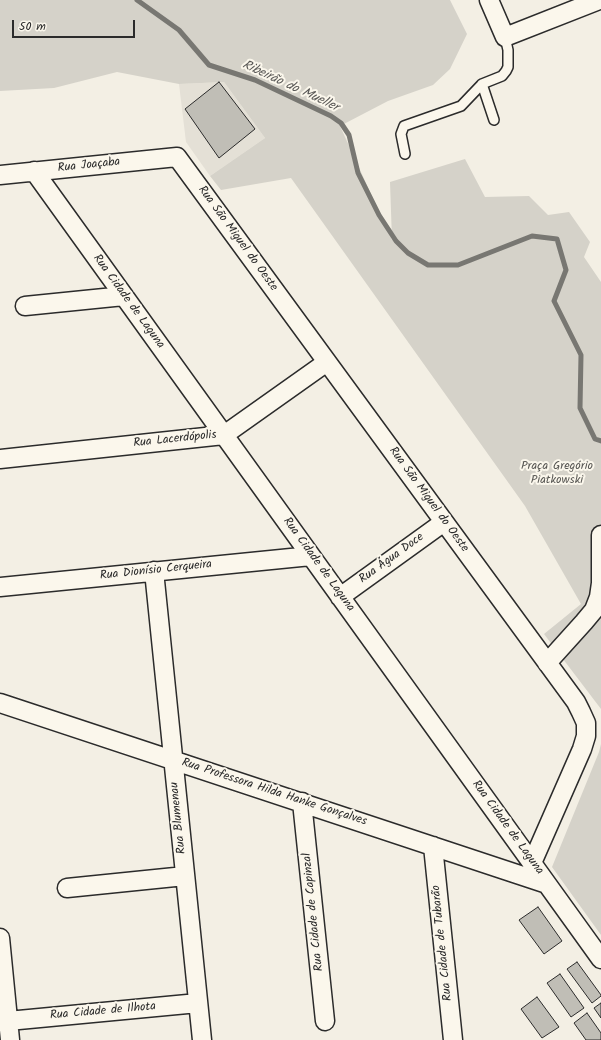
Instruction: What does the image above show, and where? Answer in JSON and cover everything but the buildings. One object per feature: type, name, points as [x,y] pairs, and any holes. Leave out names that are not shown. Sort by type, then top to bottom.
[{"type":"street","points":[[489,0],[505,37],[599,0]]},
{"type":"street","name":"Rua Joaçaba","points":[[0,175],[178,157]]},
{"type":"street","name":"Rua São Miguel do Oeste","points":[[178,157],[582,712],[586,723],[586,736],[582,749],[532,863]]},
{"type":"street","name":"Rua Cidade de Laguna","points":[[34,171],[601,959]]},
{"type":"street","points":[[25,306],[124,296]]},
{"type":"street","name":"Rua Lacerdópolis","points":[[0,459],[224,435],[327,362]]},
{"type":"street","name":"Rua Água Doce","points":[[340,597],[444,522]]},
{"type":"street","points":[[546,662],[594,610],[599,597],[601,535]]},
{"type":"street","name":"Rua Dionísio Cerqueira","points":[[0,587],[311,556]]},
{"type":"street","name":"Rua Blumenau","points":[[154,571],[202,1040]]},
{"type":"street","name":"Rua Professora Hilda Hanke Gonçalves","points":[[0,703],[547,884]]},
{"type":"street","name":"Rua Cidade de Capinzal","points":[[302,802],[325,1021]]},
{"type":"street","name":"Rua Cidade de Tubarão","points":[[433,846],[454,1040]]},
{"type":"street","points":[[66,888],[185,876]]},
{"type":"street","points":[[0,938],[10,1040]]},
{"type":"street","name":"Rua Cidade de Ilhota","points":[[8,1021],[198,1003]]},
{"type":"lane","points":[[405,154],[401,134],[404,126],[461,106],[482,84],[502,76],[508,67],[508,50],[505,37]]},
{"type":"lane","points":[[482,84],[494,120]]},
{"type":"shaded area","points":[[224,82],[265,138],[210,176],[186,142],[179,84]]},
{"type":"green space","name":"Praça Gregório Piatkowski","points":[[0,0],[450,0],[467,34],[450,69],[433,85],[388,101],[340,126],[392,240],[390,182],[465,159],[485,197],[529,196],[548,215],[569,212],[590,242],[584,257],[601,282],[601,709],[544,634],[581,604],[525,506],[291,178],[221,190],[210,176],[265,138],[224,82],[179,84],[117,72],[54,88],[0,91]]},
{"type":"green space","points":[[601,744],[601,935],[552,867]]},
{"type":"waterway","name":"Ribeirão do Mueller","points":[[137,0],[179,30],[209,65],[255,80],[331,116],[341,123],[349,135],[358,173],[379,215],[396,241],[408,253],[428,265],[458,265],[532,236],[557,239],[566,270],[554,301],[581,355],[580,408],[595,439],[601,441]]}]
